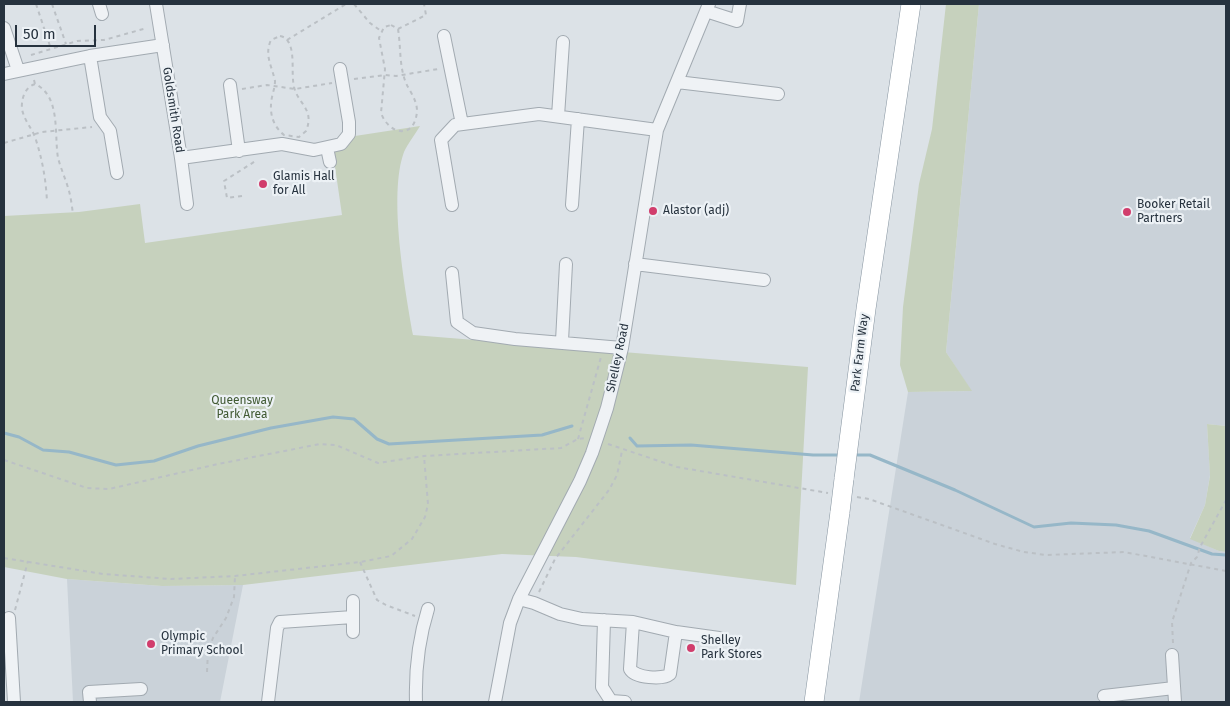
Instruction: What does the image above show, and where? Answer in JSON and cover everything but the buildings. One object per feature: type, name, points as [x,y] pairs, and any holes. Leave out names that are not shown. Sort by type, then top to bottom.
[{"type":"highway","name":"Park Farm Way","points":[[814,702],[866,309],[912,4]]},
{"type":"street","name":"Goldsmith Road","points":[[156,4],[181,158],[282,144],[314,150],[327,148]]},
{"type":"street","points":[[708,7],[737,21],[740,4]]},
{"type":"street","name":"Shelley Road","points":[[495,702],[510,623],[519,599],[580,481],[592,453],[607,408],[622,348],[657,130],[708,7]]},
{"type":"street","points":[[4,28],[16,66]]},
{"type":"street","points":[[444,36],[462,124]]},
{"type":"street","points":[[558,116],[563,42]]},
{"type":"street","points":[[4,74],[16,66],[32,68],[90,56],[163,45]]},
{"type":"street","points":[[90,56],[100,118],[110,131],[117,173]]},
{"type":"street","points":[[330,162],[327,148],[341,144],[349,134],[349,122],[340,69]]},
{"type":"street","points":[[677,82],[778,94]]},
{"type":"street","points":[[230,85],[239,151]]},
{"type":"street","points":[[452,205],[441,140],[455,125],[539,114],[657,130]]},
{"type":"street","points":[[572,205],[578,119]]},
{"type":"street","points":[[181,158],[187,204]]},
{"type":"street","points":[[562,341],[566,264]]},
{"type":"street","points":[[635,264],[764,280]]},
{"type":"street","points":[[452,274],[458,322],[473,333],[622,348]]},
{"type":"street","points":[[519,599],[560,614],[582,619],[633,622],[676,632],[719,638]]},
{"type":"street","points":[[353,601],[353,632]]},
{"type":"street","points":[[271,612],[280,622]]},
{"type":"street","points":[[416,702],[415,674],[420,635],[426,614]]},
{"type":"street","points":[[280,622],[353,617]]},
{"type":"street","points":[[10,618],[14,702]]},
{"type":"street","points":[[604,620],[602,687],[610,701],[625,702]]},
{"type":"street","points":[[268,702],[277,628],[280,622]]},
{"type":"street","points":[[633,622],[630,669],[631,672],[640,676],[666,677],[670,674],[676,632]]},
{"type":"street","points":[[1172,655],[1175,702]]},
{"type":"street","points":[[1104,696],[1174,688]]},
{"type":"street","points":[[90,702],[89,692],[141,690]]},
{"type":"path","points":[[36,4],[51,49]]},
{"type":"path","points":[[52,4],[66,44]]},
{"type":"path","points":[[287,40],[346,4]]},
{"type":"path","points":[[354,4],[370,23],[380,31]]},
{"type":"path","points":[[398,29],[426,14],[424,4]]},
{"type":"path","points":[[16,66],[66,44],[86,40],[104,40],[159,24]]},
{"type":"path","points":[[386,26],[394,26],[398,29],[404,78],[414,98],[417,111],[412,127],[404,132],[397,131],[390,125],[382,113],[385,69],[379,38],[380,31],[386,26]]},
{"type":"path","points":[[276,37],[284,37],[287,40],[291,47],[294,85],[308,110],[309,117],[306,131],[303,135],[294,137],[284,135],[278,130],[271,115],[275,81],[268,56],[268,47],[271,40],[276,37]]},
{"type":"path","points":[[32,68],[35,84],[45,90],[50,100],[56,130],[58,157],[70,192],[73,214]]},
{"type":"path","points":[[35,84],[30,86],[22,101],[24,118],[34,135],[44,168],[47,202]]},
{"type":"path","points":[[4,143],[56,130],[71,130],[105,124]]},
{"type":"path","points":[[242,196],[227,198],[224,181],[261,157]]},
{"type":"path","points":[[578,439],[604,345]]},
{"type":"path","points":[[4,460],[87,488],[109,489],[218,464],[320,444],[336,445],[378,463],[424,456],[561,448],[578,439],[590,438]]},
{"type":"path","points":[[608,444],[678,467],[828,493]]},
{"type":"path","points":[[534,603],[555,560],[609,490],[617,475],[623,450]]},
{"type":"path","points":[[4,558],[103,574],[161,578],[236,576],[360,562],[391,556],[412,539],[425,517],[428,504],[424,456]]},
{"type":"path","points":[[853,497],[869,499],[995,544],[1024,552],[1046,555],[1124,552],[1226,571]]},
{"type":"path","points":[[1172,655],[1172,622],[1191,564],[1197,557],[1200,547],[1226,500]]},
{"type":"path","points":[[10,618],[15,610],[28,561]]},
{"type":"path","points":[[360,562],[378,600],[386,605],[426,614]]},
{"type":"path","points":[[207,672],[208,651],[213,638],[226,618],[234,597],[236,576]]},
{"type":"shaded area","points":[[979,4],[1226,4],[1226,426],[1207,424],[1210,475],[1205,505],[1190,538],[1219,551],[1226,552],[1226,702],[859,702],[908,392],[971,391],[946,352]]},
{"type":"shaded area","name":"Olympic Primary School","points":[[67,579],[162,586],[243,585],[220,702],[73,702]]},
{"type":"green space","points":[[946,4],[979,4],[946,352],[972,391],[908,392],[900,365],[903,307],[919,184],[932,129]]},
{"type":"green space","name":"Queensway Park Area","points":[[420,126],[404,152],[399,170],[398,192],[399,242],[413,335],[808,367],[796,585],[576,557],[502,554],[243,585],[162,586],[67,579],[4,567],[4,216],[79,212],[140,204],[145,243],[342,215],[333,153],[355,136]]},
{"type":"green space","points":[[1207,424],[1226,426],[1226,552],[1190,539],[1205,505],[1210,476]]},
{"type":"waterway","points":[[4,433],[19,437],[43,450],[69,452],[116,465],[154,461],[198,446],[271,428],[333,417],[354,419],[377,439],[389,444],[542,435],[572,426]]},
{"type":"waterway","points":[[630,438],[637,446],[691,445],[813,455],[841,455]]},
{"type":"waterway","points":[[854,455],[870,455],[955,490],[1034,527],[1071,523],[1116,525],[1149,531],[1212,554],[1226,555]]},
{"type":"place","name":"Glamis Hall for All","points":[[263,184]]},
{"type":"place","name":"Alastor (adj)","points":[[653,211]]},
{"type":"place","name":"Booker Retail Partners","points":[[1127,212]]},
{"type":"place","name":"Olympic Primary School","points":[[151,644]]},
{"type":"place","name":"Shelley Park Stores","points":[[691,648]]}]
